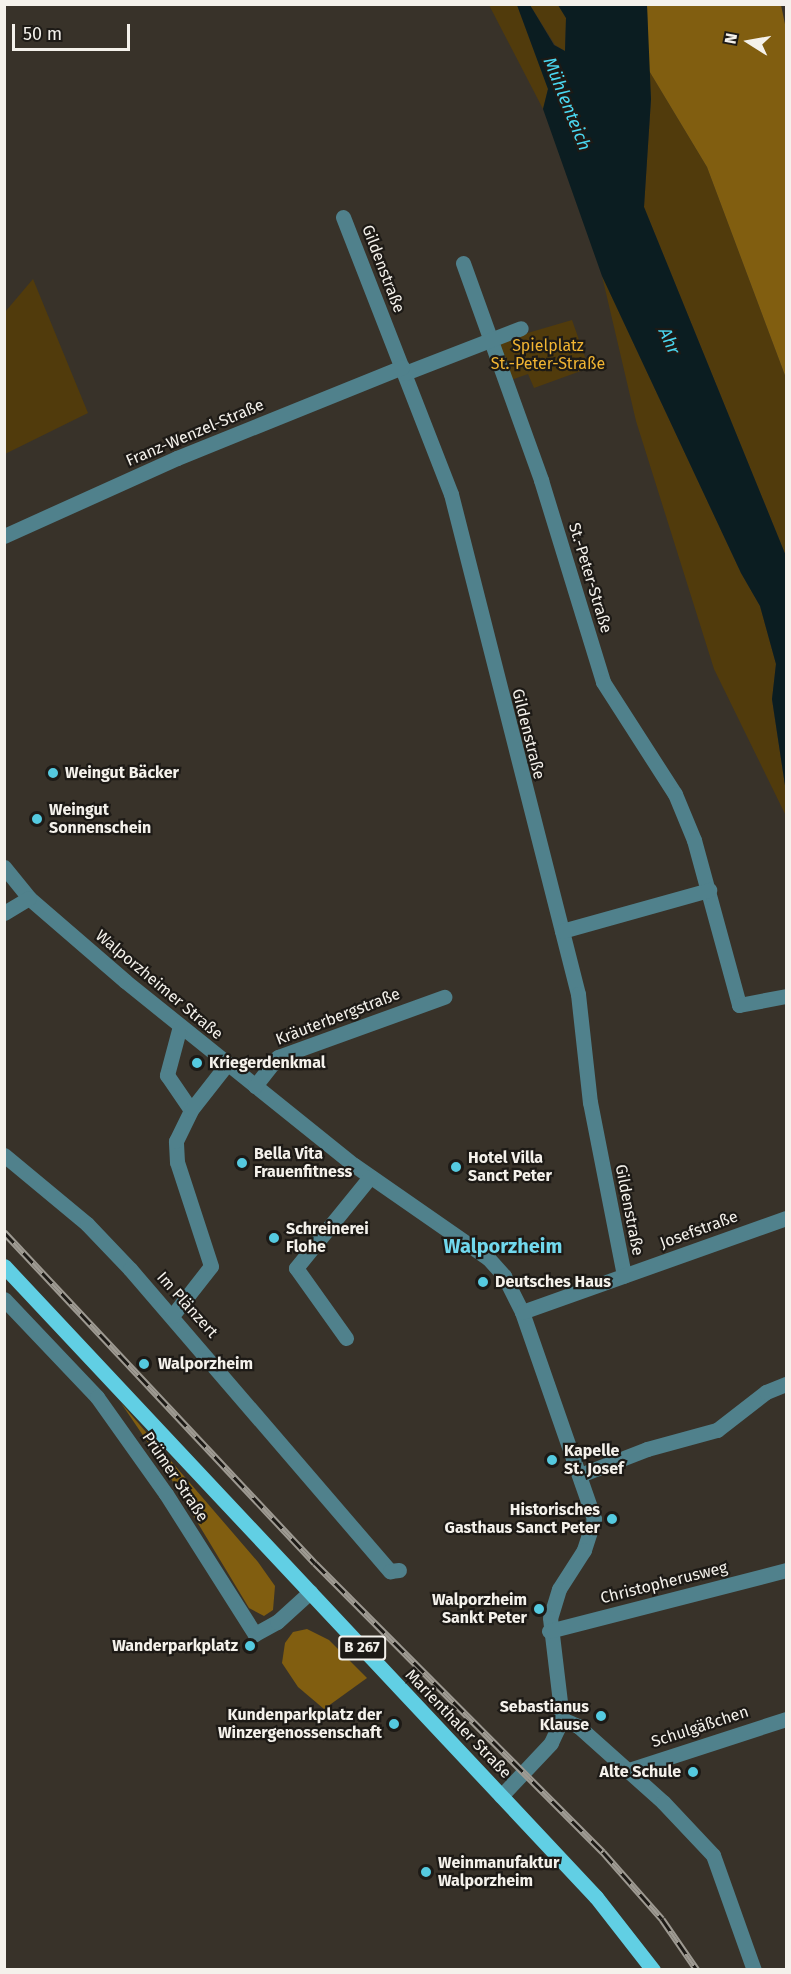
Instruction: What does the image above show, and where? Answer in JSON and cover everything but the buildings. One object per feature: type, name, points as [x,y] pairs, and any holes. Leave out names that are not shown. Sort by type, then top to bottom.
[{"type":"main road","name":"Marienthaler Straße","points":[[4,1266],[596,1897],[653,1970]]},
{"type":"street","name":"Gildenstraße","points":[[343,217],[452,494],[578,994],[590,1102],[624,1276]]},
{"type":"street","name":"St.-Peter-Straße","points":[[463,264],[541,480],[603,682],[675,794],[709,890],[739,1005],[786,996]]},
{"type":"street","name":"Franz-Wenzel-Straße","points":[[4,536],[177,458],[403,370],[521,328]]},
{"type":"street","name":"Walporzheimer Straße","points":[[4,867],[29,898],[180,1026],[370,1177],[488,1258],[504,1276],[522,1312],[594,1519],[591,1534],[559,1589],[549,1631],[562,1719]]},
{"type":"street","points":[[562,931],[709,890]]},
{"type":"street","points":[[4,913],[29,898]]},
{"type":"street","name":"Kräuterbergstraße","points":[[255,1086],[278,1057],[444,997]]},
{"type":"street","points":[[180,1026],[167,1075],[191,1110]]},
{"type":"street","points":[[172,1316],[211,1266],[177,1162],[176,1141],[191,1110],[227,1064]]},
{"type":"street","name":"Im Plänzert","points":[[4,1155],[87,1224],[172,1316],[390,1571],[399,1570]]},
{"type":"street","points":[[346,1338],[296,1268],[370,1177]]},
{"type":"street","name":"Josefstraße","points":[[522,1312],[786,1218]]},
{"type":"street","name":"Prümer Straße","points":[[4,1299],[97,1397],[166,1494],[255,1634],[277,1622],[310,1592]]},
{"type":"street","points":[[580,1475],[647,1449],[717,1430],[766,1392],[786,1384]]},
{"type":"street","name":"Christopherusweg","points":[[549,1631],[786,1570]]},
{"type":"street","points":[[501,1796],[551,1743],[562,1719],[578,1726],[663,1802],[713,1855],[754,1970]]},
{"type":"street","name":"Schulgäßchen","points":[[626,1771],[786,1719]]},
{"type":"green space","points":[[489,5],[517,5],[548,89],[543,109]]},
{"type":"green space","points":[[530,5],[558,5],[566,18],[565,51],[555,45]]},
{"type":"green space","points":[[648,69],[707,167],[786,378],[786,556],[644,207],[651,99]]},
{"type":"green space","points":[[602,276],[741,573],[760,606],[776,664],[772,700],[786,792],[786,816],[714,669],[636,421]]},
{"type":"green space","points":[[33,279],[88,413],[5,454],[5,312]]},
{"type":"green space","name":"Spielplatz St.-Peter-Straße","points":[[572,320],[589,368],[534,388],[528,374],[511,380],[497,342]]},
{"type":"shaded area","points":[[647,5],[781,5],[786,29],[786,378],[707,167],[648,69]]},
{"type":"shaded area","points":[[121,1403],[258,1562],[275,1586],[273,1610],[264,1616],[249,1608],[161,1462]]},
{"type":"shaded area","points":[[307,1629],[329,1640],[367,1678],[324,1709],[298,1687],[282,1663],[285,1643],[293,1632]]},
{"type":"water","points":[[517,5],[530,5],[554,45],[565,51],[566,18],[558,5],[647,5],[651,99],[644,207],[786,556],[786,792],[772,699],[776,664],[760,606],[741,573],[602,276],[543,109],[548,89]]},
{"type":"railway","points":[[4,1232],[315,1563],[603,1852],[662,1919],[697,1970]]},
{"type":"place","name":"Weingut Bäcker","points":[[53,773]]},
{"type":"place","name":"Weingut Sonnenschein","points":[[37,819]]},
{"type":"place","name":"Kriegerdenkmal","points":[[197,1063]]},
{"type":"place","name":"Bella Vita Frauenfitness","points":[[242,1163]]},
{"type":"place","name":"Hotel Villa Sanct Peter","points":[[456,1167]]},
{"type":"place","name":"Schreinerei Flohe","points":[[274,1238]]},
{"type":"place","name":"Deutsches Haus","points":[[483,1282]]},
{"type":"place","name":"Walporzheim","points":[[144,1364]]},
{"type":"place","name":"Kapelle St. Josef","points":[[552,1460]]},
{"type":"place","name":"Historisches Gasthaus Sanct Peter","points":[[612,1519]]},
{"type":"place","name":"Walporzheim Sankt Peter","points":[[539,1609]]},
{"type":"place","name":"Wanderparkplatz","points":[[250,1646]]},
{"type":"place","name":"Sebastianus Klause","points":[[601,1716]]},
{"type":"place","name":"Kundenparkplatz der Winzergenossenschaft","points":[[394,1724]]},
{"type":"place","name":"Alte Schule","points":[[693,1772]]},
{"type":"place","name":"Weinmanufaktur Walporzheim","points":[[426,1872]]},
{"type":"district","name":"Walporzheim","points":[[503,1246]]},
{"type":"water label","name":"Mühlenteich","points":[[567,104]]},
{"type":"water label","name":"Ahr","points":[[669,341]]}]
